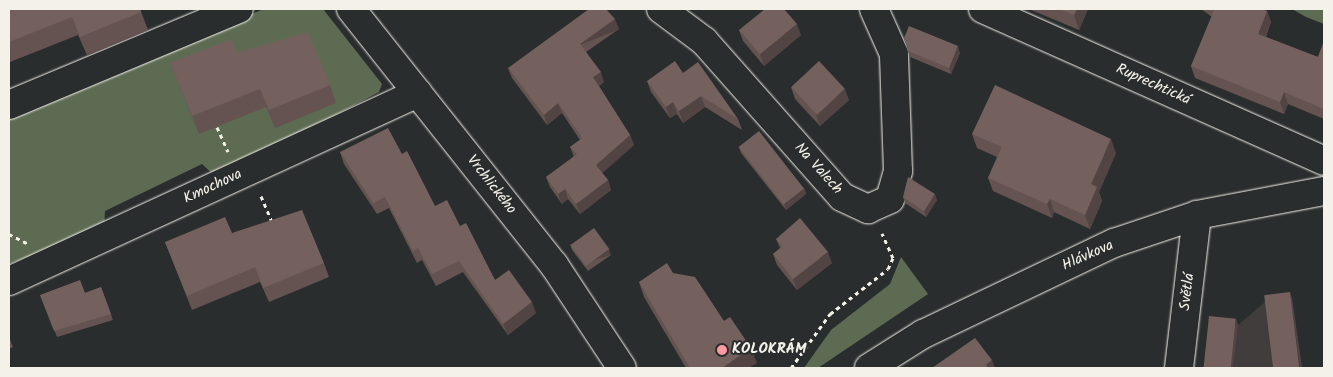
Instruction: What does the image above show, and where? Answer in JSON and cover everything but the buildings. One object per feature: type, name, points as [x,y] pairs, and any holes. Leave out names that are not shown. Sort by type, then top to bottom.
[{"type":"street","points":[[9,105],[239,9]]},
{"type":"street","name":"Vrchlického","points":[[351,9],[554,265],[622,368]]},
{"type":"street","name":"Na Valech","points":[[661,9],[704,41],[842,197],[872,208]]},
{"type":"street","points":[[872,208],[890,199],[898,171],[894,54],[874,9]]},
{"type":"street","name":"Ruprechtická","points":[[983,9],[1324,161]]},
{"type":"street","name":"Kmochova","points":[[9,281],[418,92]]},
{"type":"street","name":"Hlávkova","points":[[869,368],[923,334],[1114,244],[1197,215],[1324,192]]},
{"type":"street","name":"Světlá","points":[[1179,368],[1197,215]]},
{"type":"path","points":[[250,170],[274,227]]},
{"type":"path","points":[[791,368],[830,314],[888,269],[893,258],[872,208]]},
{"type":"shaded area","points":[[1292,298],[1302,368],[1206,368],[1238,325],[1265,302]]},
{"type":"green space","points":[[264,9],[323,9],[382,84],[379,92],[217,178],[202,164],[105,211],[104,229],[9,264],[9,112]]},
{"type":"green space","points":[[1292,9],[1324,9],[1324,24],[1306,17]]},
{"type":"green space","points":[[901,257],[928,294],[818,368],[804,368],[831,330],[890,284]]},
{"type":"place","name":"KOLOKRÁM","points":[[722,350]]}]
